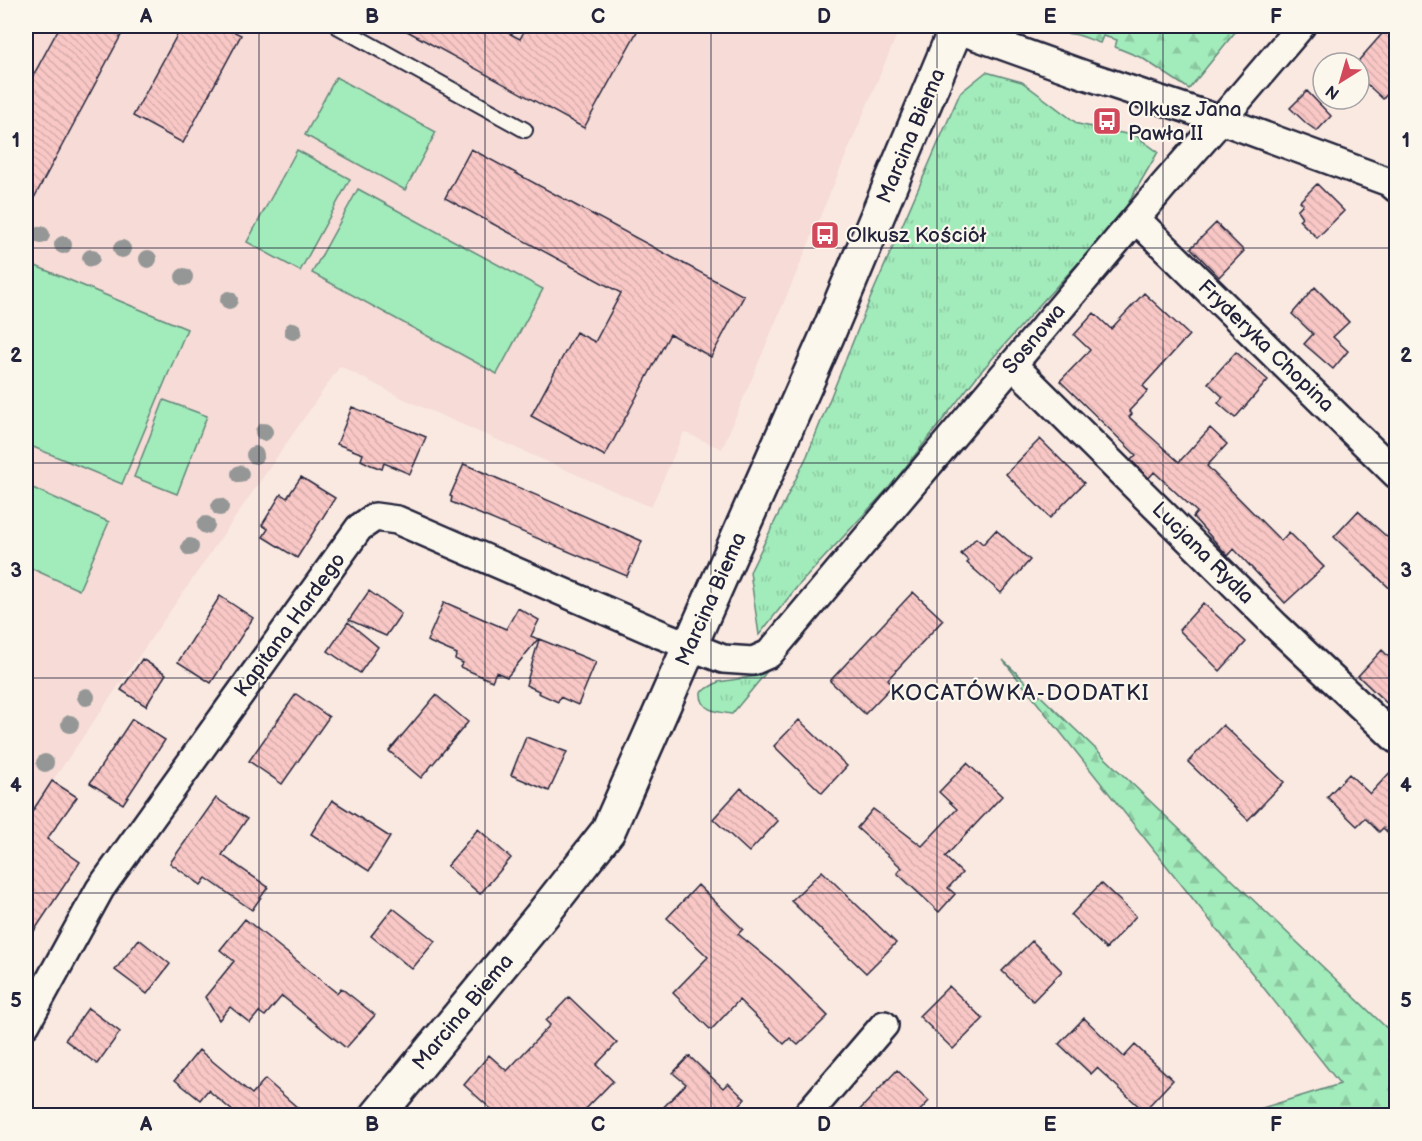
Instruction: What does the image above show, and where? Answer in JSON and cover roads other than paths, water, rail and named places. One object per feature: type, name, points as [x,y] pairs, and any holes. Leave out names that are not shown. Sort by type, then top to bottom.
[{"type":"street","name":"Sosnowa","points":[[769,654],[1164,184],[1301,26]]},
{"type":"street","points":[[954,27],[1085,75],[1221,120],[1389,182],[1396,188]]},
{"type":"street","name":"Marcina Biema","points":[[377,1116],[608,831],[827,336],[954,27]]},
{"type":"street","name":"Fryderyka Chopina","points":[[1136,219],[1396,474]]},
{"type":"street","name":"Lucjana Rydla","points":[[1012,365],[1276,626],[1396,739]]},
{"type":"street","name":"Kapitana Hardego","points":[[26,1024],[100,890],[359,528],[375,517],[397,520],[723,659],[753,661],[769,654]]},
{"type":"street","points":[[806,1116],[884,1025]]},
{"type":"lane","points":[[337,26],[525,130]]},
{"type":"place","name":"Olkusz Jana Pawła II","points":[[1107,121]]},
{"type":"place","name":"Olkusz Kościół","points":[[825,235]]},
{"type":"district","name":"KOCATÓWKA-DODATKI","points":[[1020,693]]}]
